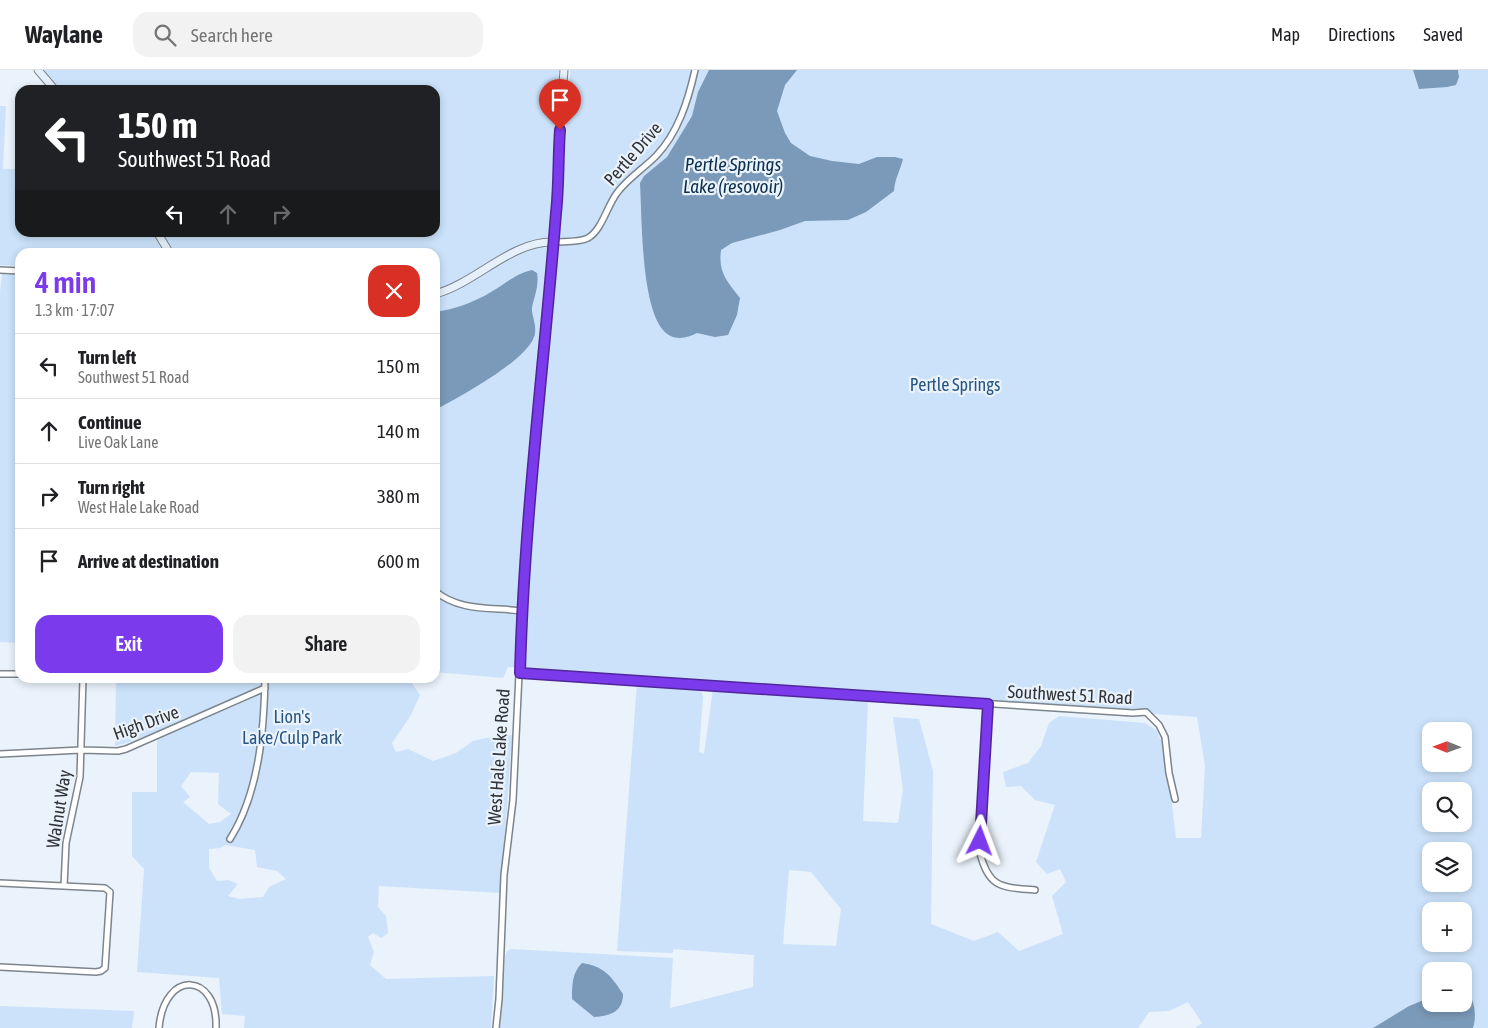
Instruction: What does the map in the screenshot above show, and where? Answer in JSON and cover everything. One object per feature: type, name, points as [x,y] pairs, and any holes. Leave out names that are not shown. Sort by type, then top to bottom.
[{"type":"street","points":[[38,70],[51,85]]},
{"type":"street","name":"West Hale Lake Road","points":[[496,1028],[504,875],[513,800],[522,611],[556,212],[564,70]]},
{"type":"street","name":"Pertle Drive","points":[[440,292],[456,287],[506,256],[535,243],[580,241],[588,238],[595,231],[615,195],[655,157],[670,137],[682,114],[695,70]]},
{"type":"street","points":[[160,237],[167,248]]},
{"type":"street","points":[[0,270],[15,271]]},
{"type":"street","points":[[440,595],[471,608],[522,611]]},
{"type":"street","name":"Southwest 51 Road","points":[[520,673],[988,704],[1133,713],[1146,712],[1159,725],[1165,737],[1175,799]]},
{"type":"street","points":[[0,674],[15,674]]},
{"type":"street","name":"Walnut Way","points":[[64,886],[66,843],[78,790],[83,683]]},
{"type":"street","points":[[230,839],[244,814],[256,775],[265,683]]},
{"type":"street","name":"High Drive","points":[[0,754],[81,750],[118,751],[265,688]]},
{"type":"street","name":"Southwest 51 Road","points":[[988,704],[979,850],[984,868],[993,881],[1011,888],[1035,890]]},
{"type":"street","points":[[0,883],[109,890],[110,896],[105,968],[101,971],[0,967]]},
{"type":"street","points":[[159,1028],[162,1008],[166,1000],[179,986],[188,984],[196,985],[204,990],[210,998],[216,1011],[216,1028]]},
{"type":"green space","points":[[38,70],[559,70],[551,224],[525,509],[515,667],[508,667],[503,678],[440,672],[440,248],[166,248],[160,237],[440,237],[440,85],[51,85]]},
{"type":"green space","name":"Pertle Springs","points":[[570,70],[1413,70],[1419,89],[1459,77],[1458,70],[1488,70],[1488,1028],[1473,1028],[1472,962],[1422,962],[1422,1001],[1409,1006],[1373,1028],[1195,1028],[1202,1023],[1188,1002],[1169,1011],[1149,1012],[1138,1028],[500,1028],[505,956],[507,951],[511,949],[673,958],[670,1008],[753,987],[754,955],[673,949],[673,953],[617,951],[637,683],[696,687],[701,690],[703,697],[699,752],[704,754],[713,689],[868,701],[863,821],[898,823],[903,790],[893,717],[919,719],[933,771],[931,924],[974,941],[998,932],[1019,951],[1063,934],[1052,896],[1066,882],[1060,869],[1047,874],[1036,862],[1055,805],[1035,800],[1021,786],[1006,787],[1003,772],[1028,763],[1041,746],[1049,723],[1059,716],[1145,723],[1156,730],[1165,748],[1176,838],[1201,838],[1205,766],[1197,717],[525,668],[527,597],[547,354],[560,236]],"holes":[[[789,870],[811,872],[841,909],[836,946],[783,944]]]},
{"type":"green space","points":[[0,106],[6,106],[3,169],[15,169],[15,237],[156,237],[162,248],[15,248],[15,266],[0,265]]},
{"type":"green space","points":[[2,274],[15,275],[15,643],[0,642],[0,292]]},
{"type":"green space","name":"Lion's Lake/Culp Park","points":[[116,683],[413,683],[420,695],[411,715],[392,743],[396,752],[408,749],[433,761],[456,753],[473,741],[512,735],[501,893],[379,886],[378,907],[386,916],[388,933],[381,938],[373,933],[368,937],[374,952],[370,965],[386,979],[494,976],[491,1028],[244,1028],[245,1016],[222,1014],[219,978],[137,972],[144,869],[132,856],[132,792],[157,792],[157,731],[115,746]],"holes":[[[191,772],[219,773],[218,804],[231,814],[220,822],[209,824],[183,802],[190,797],[181,786]],[[225,845],[255,850],[257,867],[277,871],[286,879],[269,887],[263,897],[239,899],[228,896],[238,884],[229,880],[217,881],[209,868],[209,849],[220,848]]]},
{"type":"green space","points":[[0,1006],[134,1011],[132,1028],[0,1028]]},
{"type":"water","name":"Pertle Springs Lake (resovoir)","points":[[709,70],[797,70],[785,85],[777,111],[791,143],[810,156],[832,161],[859,164],[877,157],[903,159],[896,178],[894,191],[866,212],[848,220],[805,221],[732,243],[721,250],[722,271],[740,298],[737,315],[728,335],[715,337],[697,333],[679,338],[667,334],[663,330],[650,301],[642,238],[640,183],[644,176],[667,157],[686,126],[692,116],[698,92]]},
{"type":"water","points":[[1413,70],[1458,70],[1459,77],[1456,85],[1419,89]]},
{"type":"water","points":[[532,270],[537,273],[532,307],[535,333],[528,347],[490,378],[440,407],[440,311],[471,302]]},
{"type":"water","points":[[582,963],[590,964],[607,973],[623,994],[621,1005],[614,1012],[605,1016],[594,1017],[572,999],[574,975]]},
{"type":"water","points":[[1472,1000],[1475,1018],[1473,1028],[1373,1028],[1409,1006],[1422,1001],[1422,1012],[1472,1012]]},
{"type":"route","points":[[560,130],[556,212],[522,611],[520,673],[988,704],[980,841]]}]
